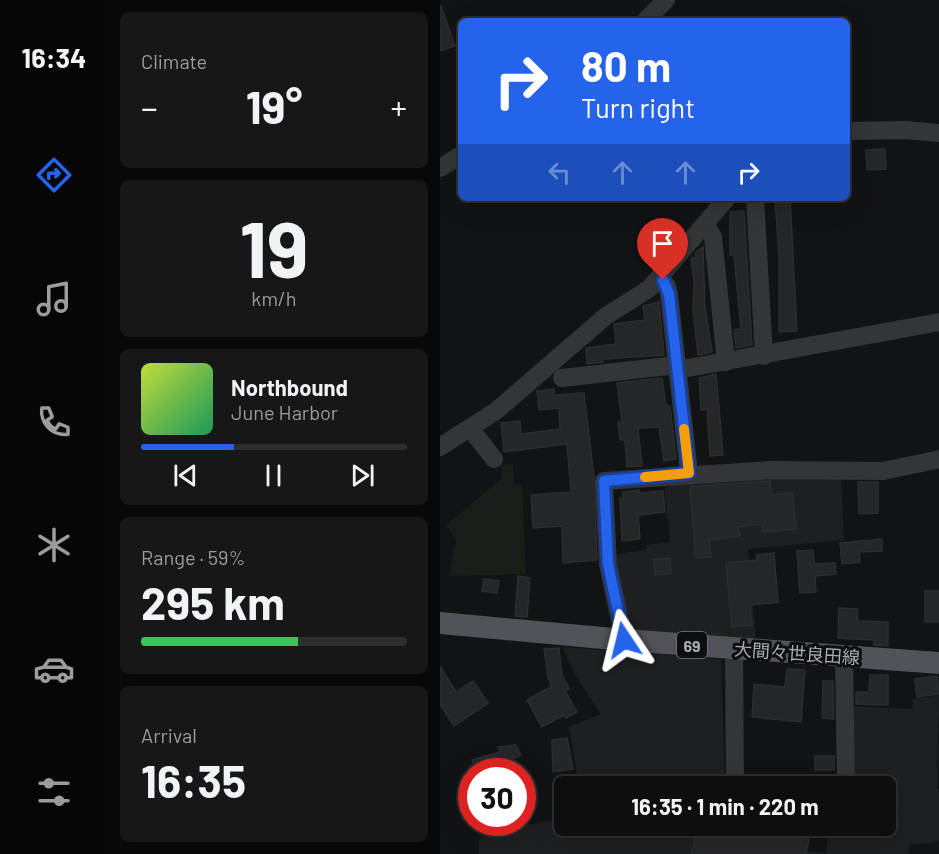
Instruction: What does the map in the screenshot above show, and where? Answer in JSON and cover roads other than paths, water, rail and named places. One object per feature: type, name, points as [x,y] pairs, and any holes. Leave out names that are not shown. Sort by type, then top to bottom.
[{"type":"main road","name":"大間々世良田線","points":[[440,623],[624,640],[940,663]]},
{"type":"street","points":[[648,18],[666,0]]},
{"type":"street","points":[[850,131],[905,130],[940,133]]},
{"type":"street","points":[[440,168],[458,157]]},
{"type":"street","points":[[440,447],[470,428],[531,382],[606,316],[644,293],[660,278],[725,201]]},
{"type":"street","points":[[755,201],[764,356]]},
{"type":"street","points":[[706,225],[713,237],[726,363]]},
{"type":"street","points":[[660,278],[667,286],[689,473]]},
{"type":"street","points":[[562,378],[726,363],[940,322]]},
{"type":"street","points":[[470,428],[494,459]]},
{"type":"street","points":[[624,640],[608,564],[604,481],[689,473],[770,470],[883,471],[940,459]]},
{"type":"street","points":[[734,648],[735,776]]},
{"type":"street","points":[[844,657],[846,776]]}]
